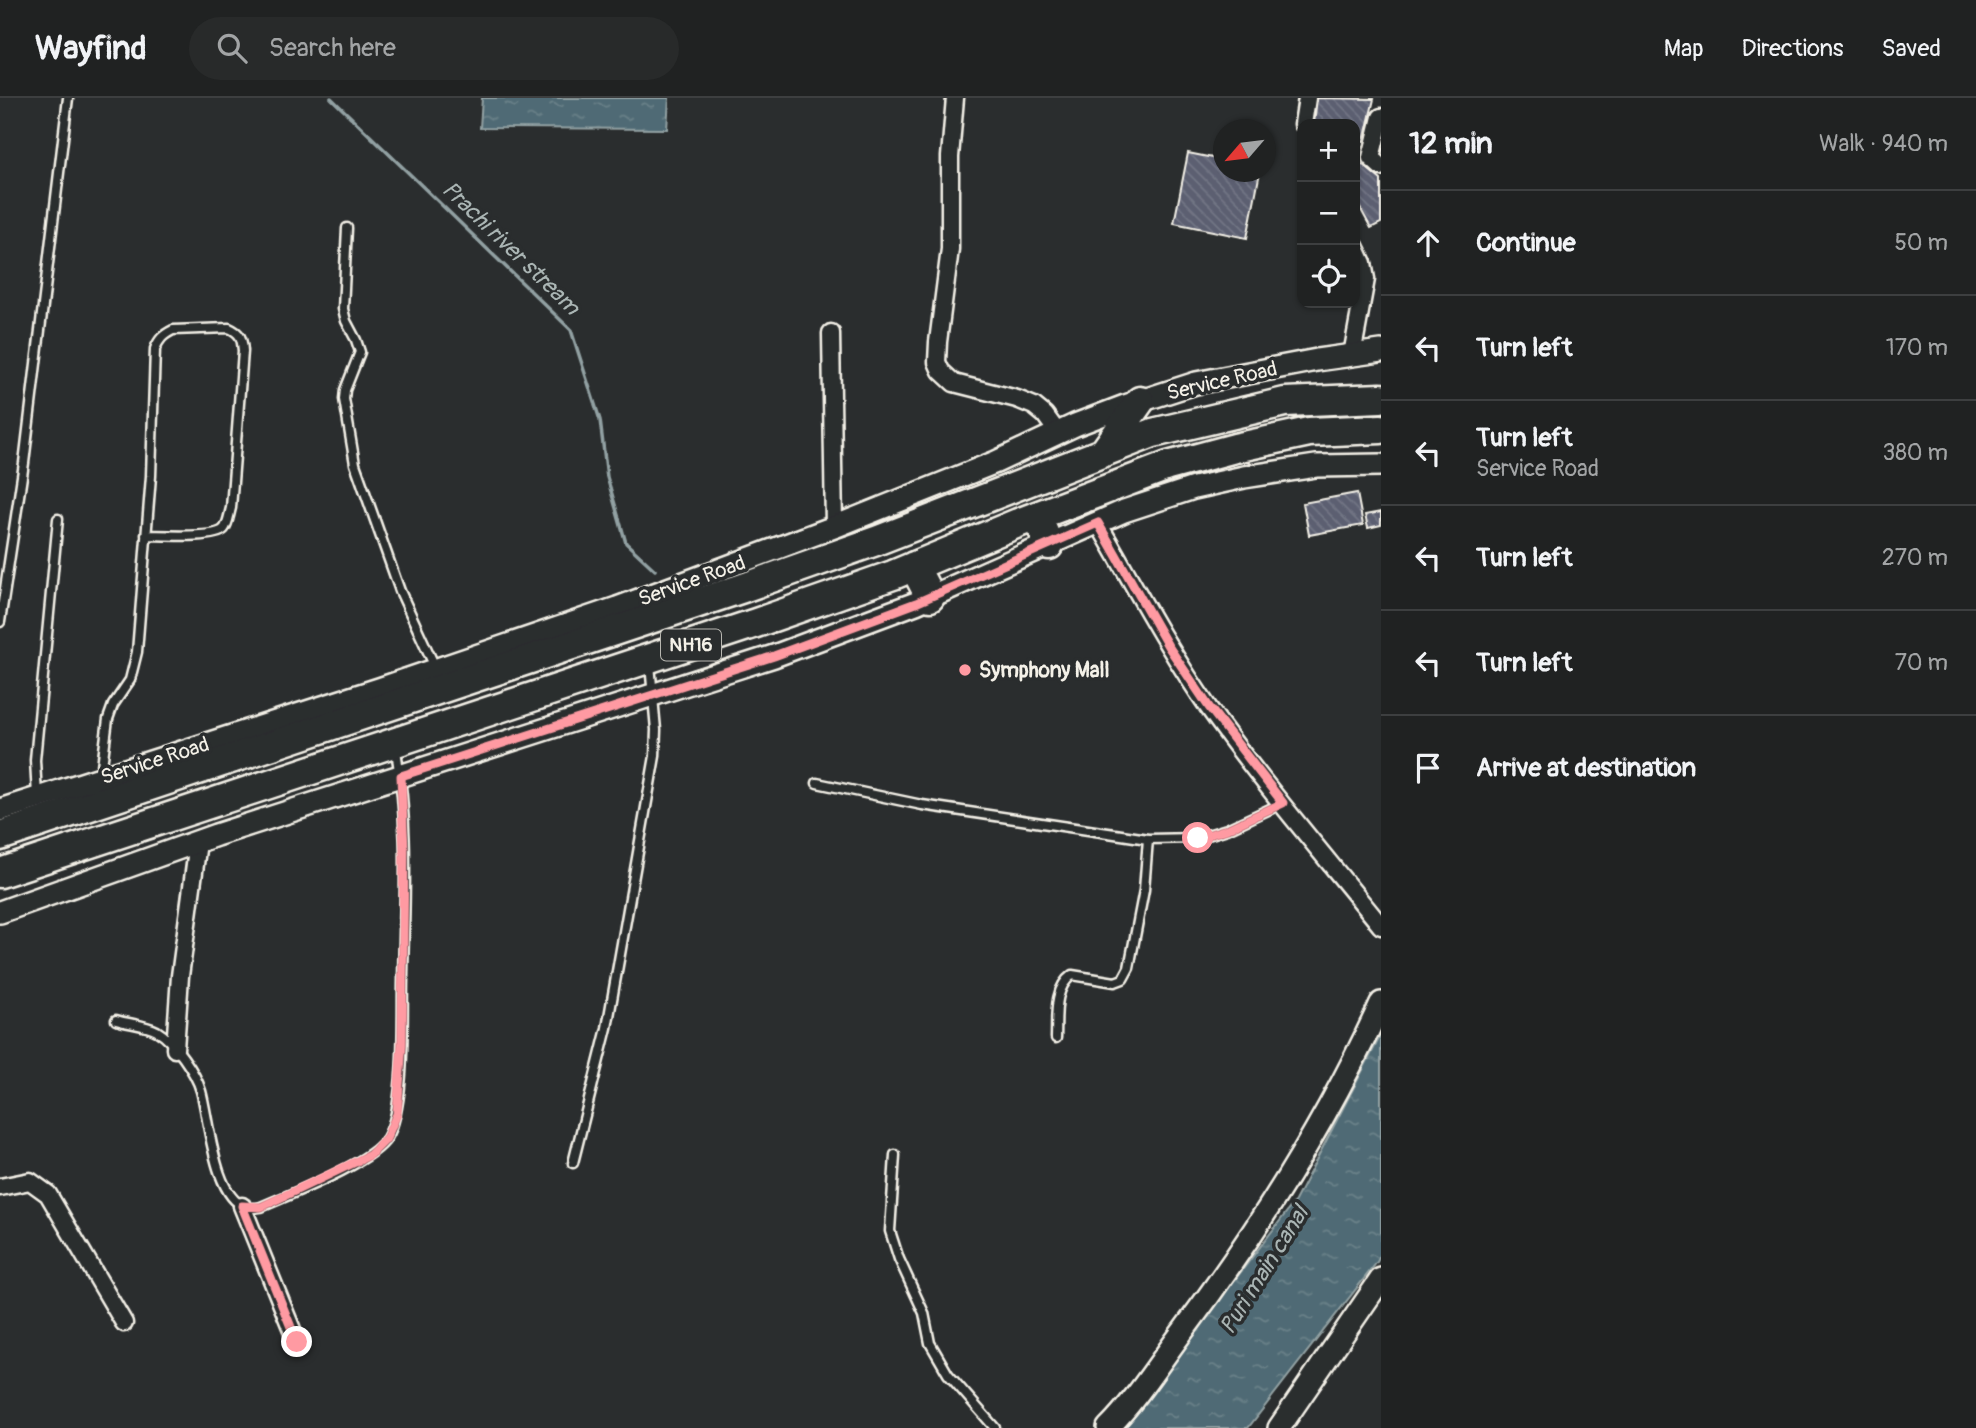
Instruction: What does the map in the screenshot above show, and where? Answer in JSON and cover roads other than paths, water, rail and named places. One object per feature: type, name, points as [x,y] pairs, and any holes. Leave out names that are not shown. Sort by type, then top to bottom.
[{"type":"highway","name":"NH16","points":[[0,836],[102,790],[852,550],[1153,433],[1285,402],[1381,398]]},
{"type":"highway","points":[[1104,452],[1140,401]]},
{"type":"highway","name":"NH16","points":[[0,873],[756,623],[914,566],[1167,466],[1309,432],[1381,429]]},
{"type":"highway","points":[[1037,516],[1049,545]]},
{"type":"highway","points":[[914,566],[930,597]]},
{"type":"street","points":[[955,98],[950,157],[950,250],[937,342],[937,362],[941,371],[954,383],[1034,406],[1045,415],[1058,433]]},
{"type":"street","points":[[1304,119],[1307,98]]},
{"type":"street","points":[[1381,117],[1371,158],[1381,167]]},
{"type":"street","points":[[1352,355],[1373,275],[1360,257]]},
{"type":"street","points":[[831,332],[834,527]]},
{"type":"street","name":"Service Road","points":[[381,699],[437,670],[617,608],[834,527],[1140,401],[1196,383],[1317,359],[1381,351]]},
{"type":"street","points":[[0,912],[198,842],[774,656],[930,597],[1124,511],[1194,488],[1316,466],[1381,465]]},
{"type":"street","points":[[1098,523],[1168,646],[1209,707],[1381,926]]},
{"type":"street","name":"Service Road","points":[[0,810],[37,799],[102,790]]},
{"type":"street","points":[[175,1049],[180,975],[198,842]]},
{"type":"street","points":[[1108,1428],[1202,1306],[1264,1219],[1329,1107],[1381,1003]]},
{"type":"street","points":[[0,1187],[30,1181],[48,1194],[124,1323]]},
{"type":"street","points":[[242,1206],[297,1342]]},
{"type":"street","points":[[1279,1428],[1381,1279]]},
{"type":"lane","points":[[0,622],[24,463],[68,98]]},
{"type":"lane","points":[[347,228],[343,309],[360,352],[344,399],[355,464],[400,591],[437,670]]},
{"type":"lane","points":[[102,790],[108,719],[113,705],[130,680],[137,652],[146,535],[151,476],[155,349],[158,340],[173,330],[229,328],[242,338],[243,351],[231,508],[226,526],[219,533],[146,535]]},
{"type":"lane","points":[[37,799],[35,760],[58,520]]},
{"type":"lane","points":[[573,1163],[607,1028],[655,756],[656,730],[649,659]]},
{"type":"lane","points":[[116,1020],[156,1031],[192,1071],[201,1091],[220,1176],[234,1200],[242,1206],[261,1207],[370,1155],[386,1139],[397,1114],[402,1044],[404,851],[401,776],[394,744]]},
{"type":"lane","points":[[817,783],[922,805],[1148,839],[1198,838],[1227,829],[1283,803]]},
{"type":"lane","points":[[1056,1038],[1058,993],[1064,981],[1072,975],[1115,982],[1123,979],[1129,968],[1144,890],[1148,839]]},
{"type":"lane","points":[[895,1155],[890,1230],[899,1259],[924,1313],[930,1343],[948,1374],[995,1428]]},
{"type":"water","points":[[482,98],[669,98],[667,129],[480,128]]},
{"type":"water","name":"Puri main canal","points":[[1381,1035],[1381,1254],[1377,1262],[1248,1428],[1122,1428],[1295,1201]]},
{"type":"waterway","name":"Prachi river stream","points":[[331,98],[571,330],[600,420],[607,477],[626,543],[655,570]]},
{"type":"place","name":"Symphony Mall","points":[[965,670]]}]
